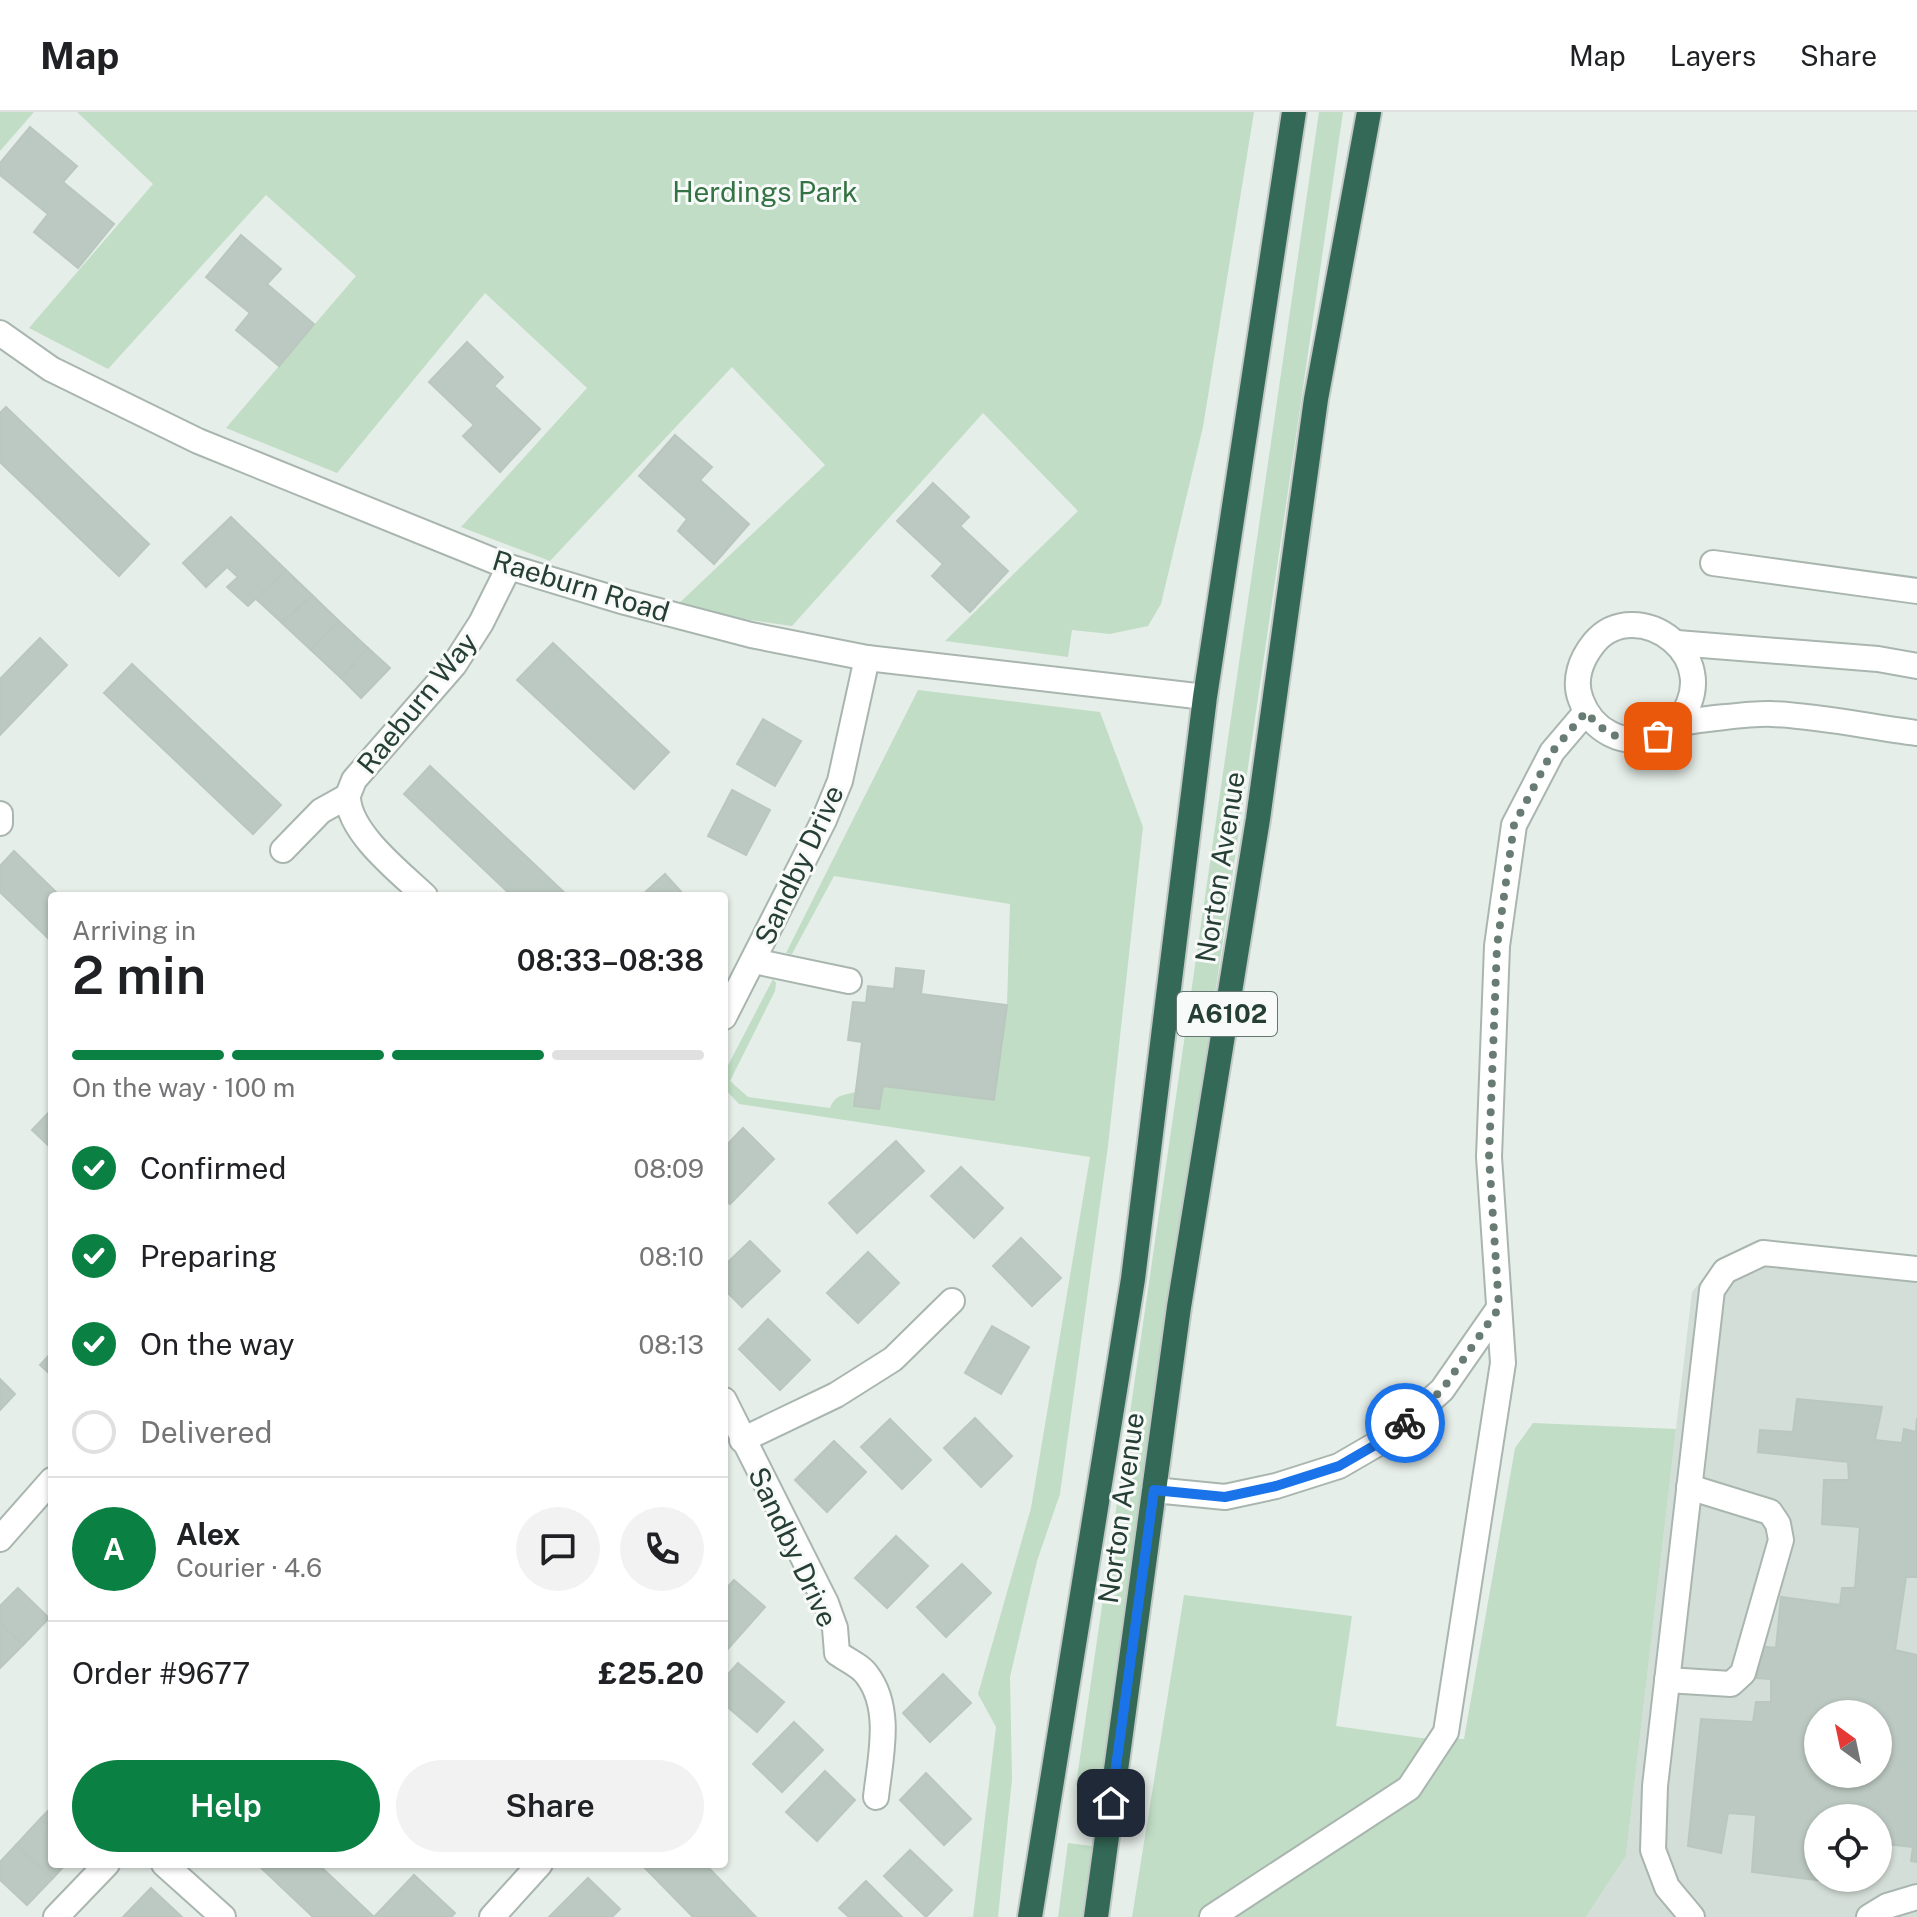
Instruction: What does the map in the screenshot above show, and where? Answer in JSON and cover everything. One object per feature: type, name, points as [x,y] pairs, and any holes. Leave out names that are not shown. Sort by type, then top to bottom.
[{"type":"highway","name":"Norton Avenue","points":[[1030,1917],[1133,1279],[1205,697],[1294,112]]},
{"type":"highway","name":"Norton Avenue","points":[[1096,1917],[1179,1307],[1258,819],[1316,399],[1369,112]]},
{"type":"street","name":"Raeburn Road","points":[[0,333],[51,369],[198,441],[509,567],[751,635],[867,658],[1205,697]]},
{"type":"street","points":[[1713,563],[1917,591]]},
{"type":"street","name":"Raeburn Way","points":[[421,892],[369,842],[354,817],[348,796],[354,780],[454,665],[481,623],[509,567]]},
{"type":"street","points":[[1622,627],[1650,627],[1668,635],[1688,660],[1693,677],[1691,697],[1683,716],[1658,736],[1641,740],[1621,739],[1599,728],[1586,712],[1578,693],[1578,673],[1583,658],[1603,634],[1622,627]]},
{"type":"street","points":[[1677,643],[1878,659],[1917,666]]},
{"type":"street","name":"Sandby Drive","points":[[728,1010],[824,820],[840,781],[867,658]]},
{"type":"street","points":[[1212,1917],[1409,1788],[1446,1732],[1503,1363],[1489,1157],[1497,946],[1514,825],[1552,752],[1586,712]]},
{"type":"street","points":[[1675,725],[1770,714],[1917,733]]},
{"type":"street","name":"Raeburn Way","points":[[283,850],[321,811],[348,796]]},
{"type":"street","points":[[0,814],[0,823]]},
{"type":"street","points":[[754,961],[849,981]]},
{"type":"street","points":[[1692,1917],[1667,1887],[1653,1850],[1655,1786],[1712,1290],[1725,1271],[1763,1253],[1917,1269]]},
{"type":"street","points":[[742,1440],[836,1395],[893,1359],[952,1301]]},
{"type":"street","points":[[1154,1490],[1225,1497],[1276,1486],[1339,1466],[1389,1437],[1442,1390],[1499,1308]]},
{"type":"street","name":"Sandby Drive","points":[[728,1409],[826,1603],[835,1628],[837,1653],[866,1673],[879,1696],[883,1730],[876,1797]]},
{"type":"street","points":[[0,1539],[48,1485]]},
{"type":"street","points":[[1667,1680],[1731,1684],[1743,1673],[1781,1540],[1778,1524],[1770,1512],[1689,1487]]},
{"type":"street","points":[[56,1917],[103,1868]]},
{"type":"street","points":[[168,1868],[223,1917]]},
{"type":"street","points":[[492,1917],[536,1868]]},
{"type":"street","points":[[1869,1917],[1887,1906],[1917,1897]]},
{"type":"shaded area","points":[[1757,1245],[1917,1260],[1917,1917],[1586,1917],[1626,1856],[1692,1292],[1718,1260]]},
{"type":"green space","points":[[0,112],[34,112],[0,151]]},
{"type":"green space","name":"Herdings Park","points":[[77,112],[1254,112],[1203,427],[1161,604],[1148,626],[1110,634],[1072,630],[1068,657],[945,641],[1078,511],[983,413],[792,626],[673,609],[825,465],[732,367],[550,561],[461,527],[587,388],[485,293],[337,473],[226,428],[356,276],[266,195],[108,369],[29,328],[153,184]]},
{"type":"green space","points":[[1319,112],[1343,112],[1100,1788],[1076,1785]]},
{"type":"green space","points":[[918,690],[1100,712],[1143,827],[1108,1146],[1060,1494],[1037,1561],[1010,1677],[1012,1779],[998,1917],[973,1917],[996,1727],[978,1694],[1031,1508],[1090,1157],[739,1104],[728,1092],[728,1065],[773,979],[775,991],[730,1081],[748,1097],[830,1108],[837,1098],[856,1092],[854,1106],[879,1109],[883,1086],[994,1100],[1007,1005],[1010,904],[834,876],[792,954],[786,953]]},
{"type":"green space","points":[[1533,1423],[1676,1429],[1626,1856],[1586,1917],[1132,1917],[1184,1595],[1352,1616],[1336,1726],[1421,1738],[1464,1739],[1515,1448]]},
{"type":"green space","points":[[1068,1843],[1092,1846],[1082,1917],[1058,1917]]},
{"type":"building","points":[[30,127],[77,166],[63,182],[114,224],[78,268],[34,232],[48,214],[0,175],[0,163]]},
{"type":"building","points":[[241,235],[281,269],[267,284],[314,324],[279,366],[236,330],[250,313],[206,277]]},
{"type":"building","points":[[467,342],[503,377],[494,386],[540,429],[500,472],[463,436],[474,425],[429,382]]},
{"type":"building","points":[[6,407],[149,544],[119,576],[0,462],[0,413]]},
{"type":"building","points":[[675,435],[712,467],[700,480],[749,524],[714,564],[678,531],[687,519],[639,476]]},
{"type":"building","points":[[933,483],[969,517],[960,526],[1008,571],[970,612],[932,576],[943,564],[897,521]]},
{"type":"building","points":[[231,517],[286,570],[248,606],[227,587],[238,577],[227,567],[206,587],[183,563]]},
{"type":"building","points":[[286,570],[312,595],[282,623],[256,599]]},
{"type":"building","points":[[312,595],[339,621],[311,650],[282,623]]},
{"type":"building","points":[[339,621],[368,648],[341,678],[311,650]]},
{"type":"building","points":[[40,638],[67,665],[0,735],[0,679]]},
{"type":"building","points":[[553,643],[669,752],[634,789],[517,680]]},
{"type":"building","points":[[368,648],[390,668],[361,698],[341,678]]},
{"type":"building","points":[[132,664],[281,805],[253,834],[104,693]]},
{"type":"building","points":[[763,719],[801,741],[775,786],[737,764]]},
{"type":"building","points":[[430,766],[564,892],[508,892],[404,794]]},
{"type":"building","points":[[732,790],[770,810],[746,855],[708,836]]},
{"type":"building","points":[[14,851],[56,892],[48,892],[48,938],[0,892],[0,866]]},
{"type":"building","points":[[665,874],[681,892],[645,892]]},
{"type":"building","points":[[896,968],[924,971],[921,994],[1007,1005],[994,1100],[883,1086],[879,1109],[854,1106],[862,1042],[848,1040],[853,1002],[866,1003],[868,986],[894,989]]},
{"type":"building","points":[[48,1113],[48,1145],[32,1130]]},
{"type":"building","points":[[743,1128],[774,1159],[730,1204],[728,1202],[728,1144]]},
{"type":"building","points":[[896,1141],[924,1171],[857,1233],[829,1203]]},
{"type":"building","points":[[961,1167],[1003,1208],[974,1238],[931,1196]]},
{"type":"building","points":[[1021,1238],[1061,1278],[1032,1306],[993,1266]]},
{"type":"building","points":[[750,1241],[780,1271],[742,1307],[728,1293],[728,1262]]},
{"type":"building","points":[[868,1252],[899,1283],[858,1323],[827,1293]]},
{"type":"building","points":[[768,1319],[810,1360],[780,1390],[739,1349]]},
{"type":"building","points":[[992,1326],[1029,1347],[1001,1394],[965,1373]]},
{"type":"building","points":[[48,1356],[48,1372],[40,1365]]},
{"type":"building","points":[[0,1379],[15,1394],[0,1410]]},
{"type":"building","points":[[1797,1399],[1882,1407],[1875,1440],[1902,1443],[1904,1429],[1916,1432],[1917,1418],[1917,1577],[1906,1577],[1895,1650],[1917,1655],[1917,1862],[1911,1861],[1913,1847],[1892,1845],[1892,1804],[1804,1804],[1804,1879],[1752,1872],[1756,1815],[1728,1813],[1721,1853],[1688,1846],[1701,1719],[1753,1722],[1756,1702],[1771,1702],[1771,1679],[1756,1678],[1759,1646],[1776,1648],[1781,1597],[1840,1605],[1842,1588],[1855,1588],[1860,1527],[1822,1524],[1824,1480],[1849,1480],[1848,1462],[1758,1452],[1760,1430],[1793,1432]]},
{"type":"building","points":[[975,1418],[1012,1456],[981,1487],[944,1448]]},
{"type":"building","points":[[890,1419],[931,1460],[902,1489],[861,1447]]},
{"type":"building","points":[[834,1441],[866,1472],[827,1512],[795,1480]]},
{"type":"building","points":[[896,1536],[928,1566],[887,1608],[855,1578]]},
{"type":"building","points":[[962,1564],[991,1593],[946,1637],[917,1607]]},
{"type":"building","points":[[734,1580],[765,1607],[728,1649],[728,1587]]},
{"type":"building","points":[[18,1588],[48,1619],[23,1645],[0,1623],[0,1606]]},
{"type":"building","points":[[0,1623],[23,1645],[0,1668]]},
{"type":"building","points":[[738,1663],[784,1702],[757,1732],[728,1707],[728,1674]]},
{"type":"building","points":[[943,1674],[971,1703],[930,1742],[903,1713]]},
{"type":"building","points":[[794,1722],[823,1750],[782,1792],[753,1764]]},
{"type":"building","points":[[825,1771],[855,1800],[817,1841],[786,1812]]},
{"type":"building","points":[[926,1773],[971,1819],[944,1845],[900,1800]]},
{"type":"building","points":[[48,1811],[48,1825],[41,1818]]},
{"type":"building","points":[[41,1818],[48,1825],[48,1868],[62,1868],[52,1879],[16,1845]]},
{"type":"building","points":[[16,1845],[52,1879],[27,1905],[0,1880],[0,1862]]},
{"type":"building","points":[[910,1850],[952,1890],[926,1917],[884,1876]]},
{"type":"building","points":[[261,1868],[322,1868],[374,1917],[313,1917]]},
{"type":"building","points":[[645,1868],[709,1868],[756,1917],[693,1917]]},
{"type":"building","points":[[414,1875],[455,1913],[451,1917],[374,1917]]},
{"type":"building","points":[[588,1878],[620,1909],[612,1917],[549,1917]]},
{"type":"building","points":[[866,1881],[902,1917],[849,1917],[839,1908]]},
{"type":"building","points":[[151,1888],[182,1917],[123,1917]]},
{"type":"way so far","points":[[1405,1423],[1442,1390],[1499,1308],[1489,1157],[1497,946],[1514,825],[1552,752],[1586,712],[1599,728],[1621,739],[1641,740],[1658,736]]},
{"type":"route","points":[[1111,1803],[1154,1490],[1225,1497],[1276,1486],[1339,1466],[1389,1437],[1405,1423]]}]
